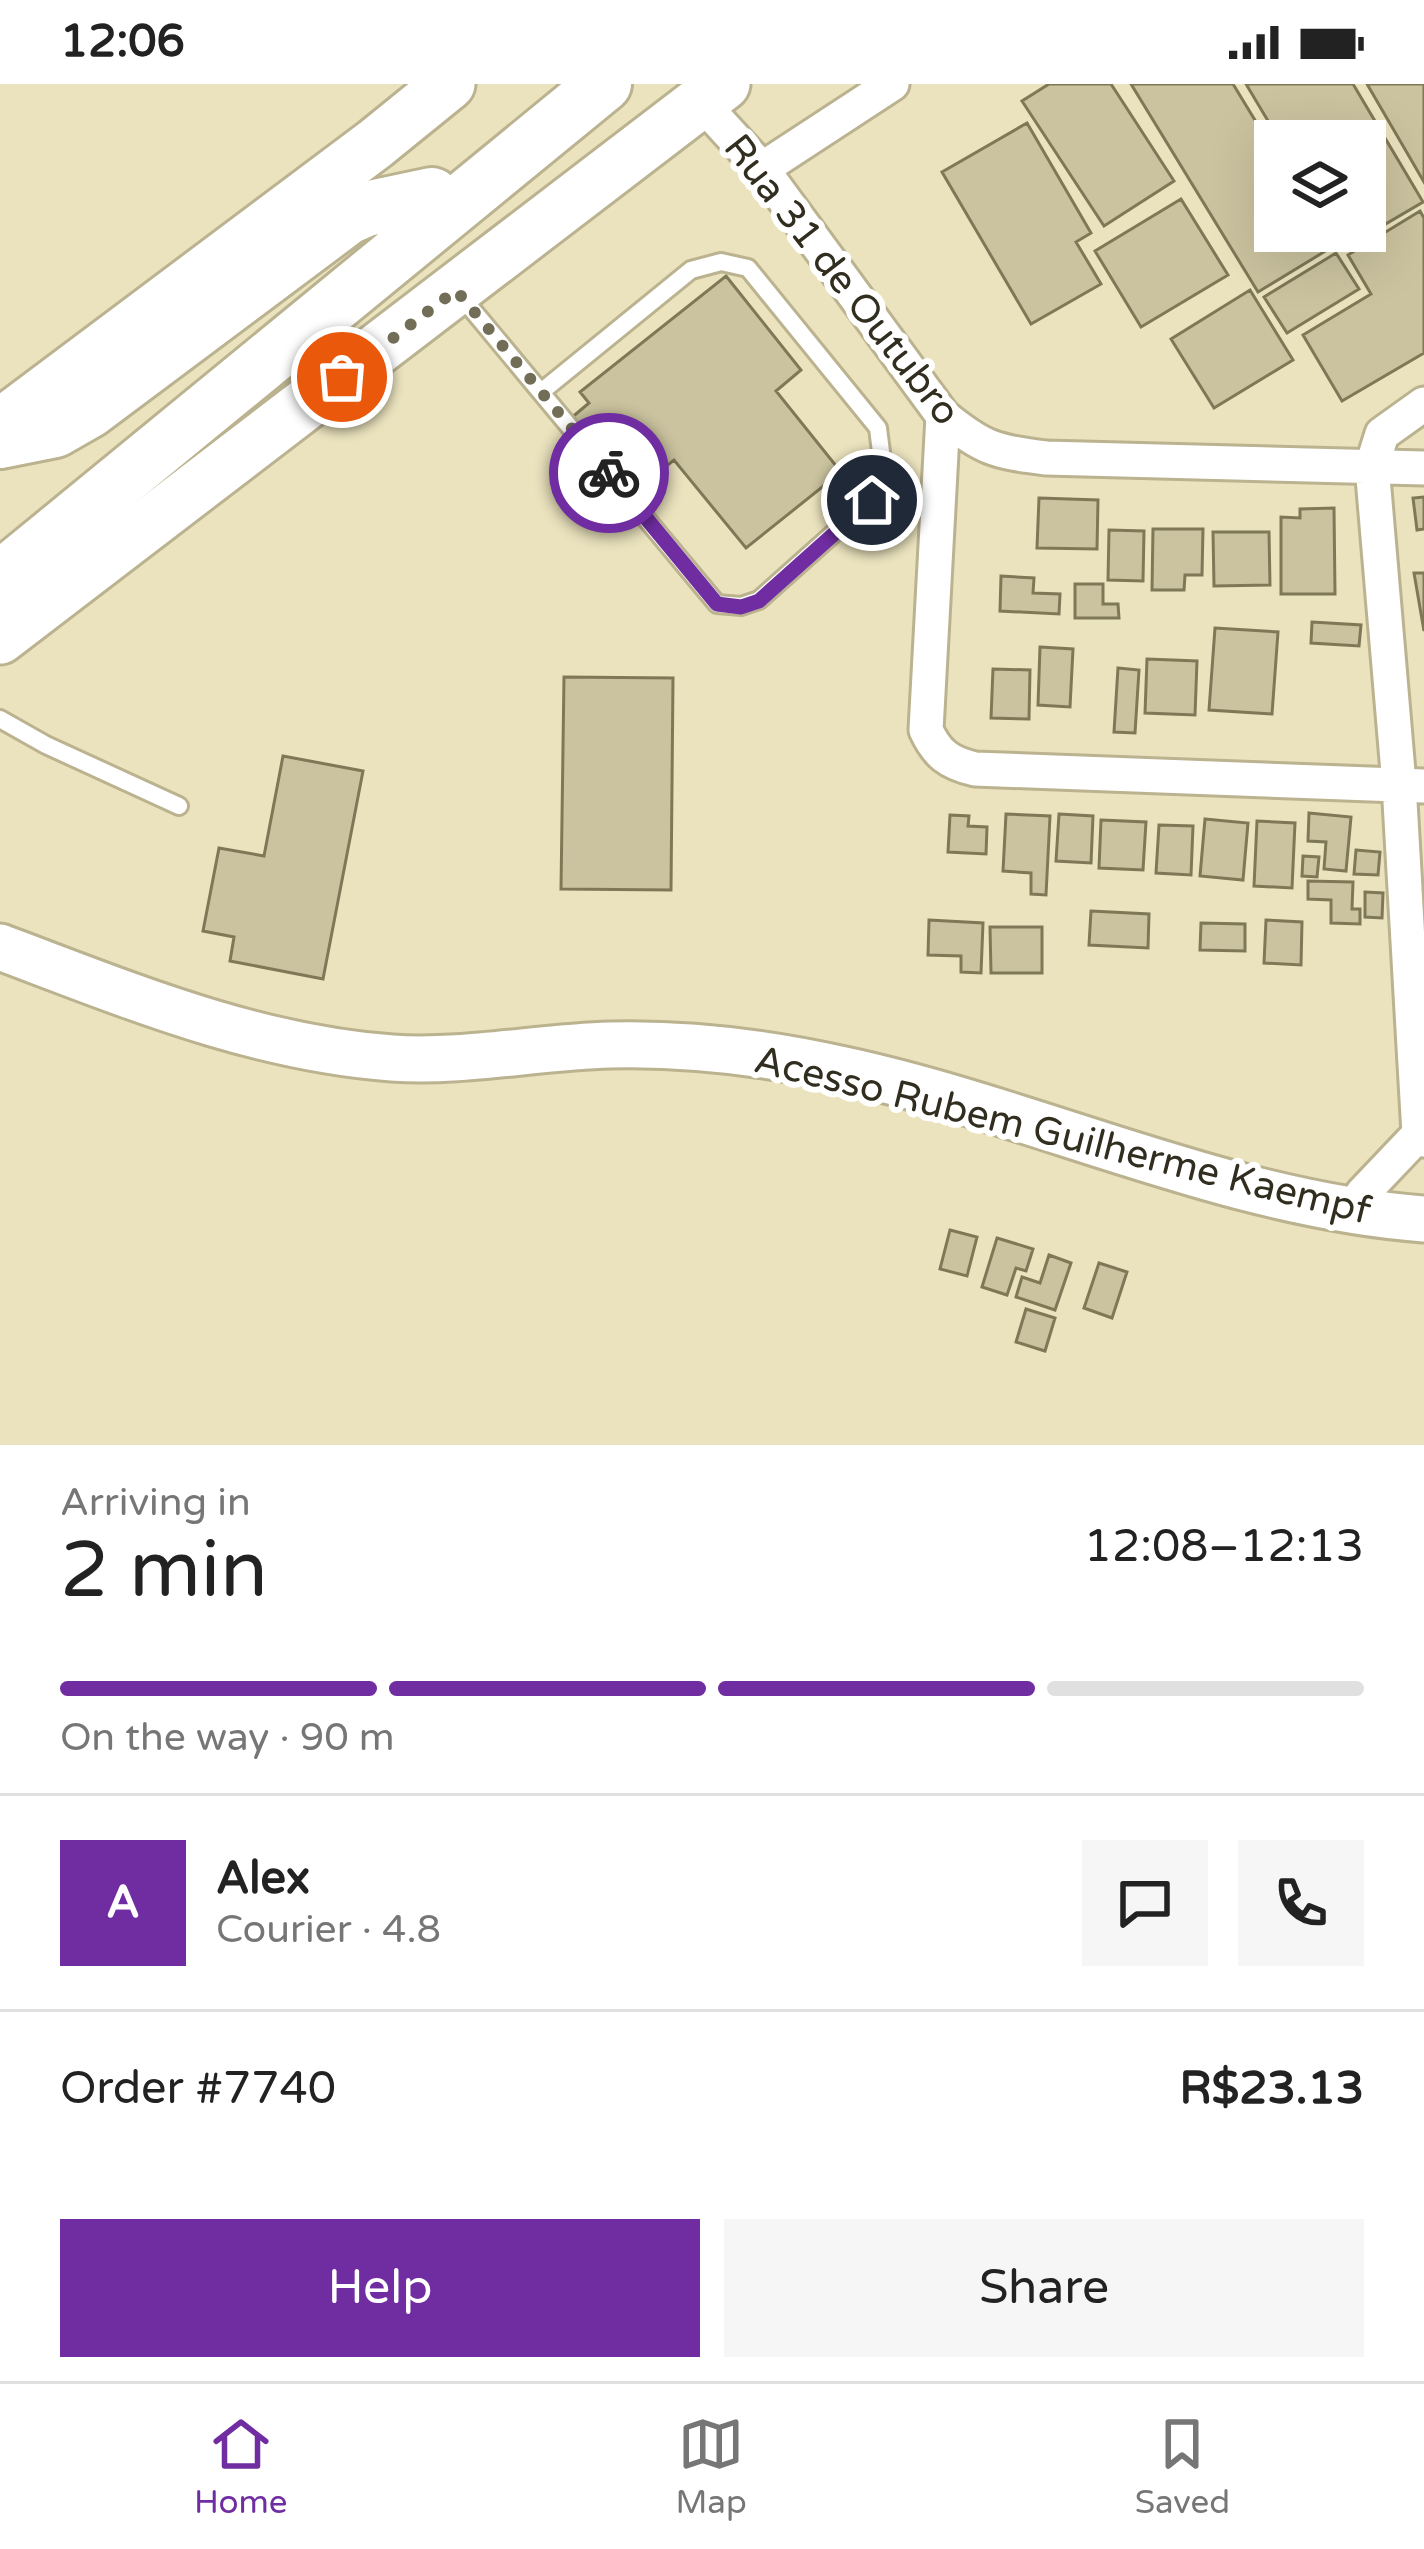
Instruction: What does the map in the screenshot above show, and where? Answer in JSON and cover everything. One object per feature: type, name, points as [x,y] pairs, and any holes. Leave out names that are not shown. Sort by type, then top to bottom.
[{"type":"highway","points":[[0,548],[567,84]]},
{"type":"highway","points":[[0,579],[604,84]]},
{"type":"highway","points":[[0,441],[55,430],[90,410],[348,217],[432,195]]},
{"type":"main road","points":[[0,424],[441,88]]},
{"type":"main road","points":[[0,638],[712,92]]},
{"type":"main road","name":"Acesso Rubem Guilherme Kaempf","points":[[0,947],[175,1013],[331,1052],[398,1058],[612,1045],[728,1050],[845,1070],[1358,1213],[1424,1219]]},
{"type":"street","points":[[762,169],[892,84]]},
{"type":"street","name":"Rua 31 de Outubro","points":[[712,92],[762,169],[943,416],[978,444],[1011,454],[1424,468]]},
{"type":"street","points":[[1358,1213],[1362,1194],[1422,1137],[1411,785],[1372,466],[1382,434],[1424,404]]},
{"type":"street","points":[[943,416],[926,730],[934,748],[952,764],[974,769],[1411,785]]},
{"type":"lane","points":[[456,290],[717,604],[741,607],[759,601],[872,500],[883,467],[878,428],[748,268],[721,262],[692,270],[541,392]]},
{"type":"lane","points":[[0,719],[179,806]]},
{"type":"building","points":[[1049,84],[1111,84],[1174,181],[1104,226],[1022,101]]},
{"type":"building","points":[[1131,84],[1233,84],[1255,120],[1254,252],[1324,252],[1258,292]]},
{"type":"building","points":[[1246,84],[1353,84],[1374,120],[1267,120]]},
{"type":"building","points":[[1367,84],[1424,84],[1424,182]]},
{"type":"building","points":[[1027,123],[1091,233],[1076,242],[1101,284],[1031,324],[942,172]]},
{"type":"building","points":[[1386,140],[1423,202],[1386,224]]},
{"type":"building","points":[[1181,199],[1228,275],[1141,327],[1095,251]]},
{"type":"building","points":[[1420,211],[1424,218],[1424,353],[1342,401],[1303,335],[1371,294],[1348,255],[1386,252],[1386,232]]},
{"type":"building","points":[[1336,253],[1359,289],[1287,333],[1264,297]]},
{"type":"building","points":[[726,276],[801,370],[776,391],[841,472],[746,548],[674,460],[631,494],[570,419],[589,403],[580,392]]},
{"type":"building","points":[[1250,290],[1293,360],[1214,408],[1171,339]]},
{"type":"building","points":[[1424,497],[1424,529],[1417,530],[1413,498]]},
{"type":"building","points":[[1039,498],[1098,500],[1097,549],[1037,548]]},
{"type":"building","points":[[1334,508],[1335,594],[1281,594],[1281,517],[1300,518],[1300,509]]},
{"type":"building","points":[[1153,529],[1203,529],[1202,575],[1185,575],[1184,590],[1152,590]]},
{"type":"building","points":[[1109,530],[1144,531],[1143,581],[1108,580]]},
{"type":"building","points":[[1213,532],[1269,532],[1270,585],[1214,586]]},
{"type":"building","points":[[1414,573],[1424,573],[1424,631]]},
{"type":"building","points":[[1001,576],[1034,578],[1033,593],[1060,594],[1059,614],[1000,611]]},
{"type":"building","points":[[1075,584],[1103,584],[1103,604],[1118,604],[1119,618],[1075,618]]},
{"type":"building","points":[[1312,622],[1361,625],[1359,646],[1311,643]]},
{"type":"building","points":[[1215,628],[1278,632],[1272,714],[1209,710]]},
{"type":"building","points":[[1040,647],[1073,649],[1070,707],[1038,705]]},
{"type":"building","points":[[1147,659],[1197,661],[1195,715],[1145,713]]},
{"type":"building","points":[[1118,668],[1139,670],[1135,733],[1114,732]]},
{"type":"building","points":[[993,669],[1030,670],[1029,719],[991,718]]},
{"type":"building","points":[[564,677],[673,678],[671,890],[561,889]]},
{"type":"building","points":[[283,756],[363,771],[323,979],[230,961],[234,937],[203,931],[219,848],[264,856]]},
{"type":"building","points":[[1309,813],[1351,817],[1346,871],[1324,869],[1326,842],[1308,841]]},
{"type":"building","points":[[1006,814],[1050,816],[1046,895],[1031,894],[1031,873],[1003,871]]},
{"type":"building","points":[[1059,814],[1093,816],[1091,863],[1056,861]]},
{"type":"building","points":[[950,815],[969,816],[968,826],[987,827],[986,854],[948,852]]},
{"type":"building","points":[[1205,819],[1248,823],[1243,880],[1200,876]]},
{"type":"building","points":[[1101,820],[1146,822],[1143,870],[1099,868]]},
{"type":"building","points":[[1257,821],[1295,823],[1292,888],[1254,886]]},
{"type":"building","points":[[1159,825],[1193,826],[1191,875],[1156,873]]},
{"type":"building","points":[[1356,850],[1380,852],[1378,875],[1354,874]]},
{"type":"building","points":[[1303,856],[1319,857],[1317,877],[1302,876]]},
{"type":"building","points":[[1308,881],[1353,882],[1352,909],[1360,909],[1360,924],[1331,923],[1331,900],[1308,899]]},
{"type":"building","points":[[1365,892],[1383,893],[1382,918],[1365,917]]},
{"type":"building","points":[[1091,911],[1149,914],[1148,948],[1089,945]]},
{"type":"building","points":[[929,920],[983,923],[981,973],[961,972],[961,956],[928,955]]},
{"type":"building","points":[[1266,920],[1302,922],[1301,965],[1264,963]]},
{"type":"building","points":[[1201,923],[1245,924],[1245,951],[1200,950]]},
{"type":"building","points":[[990,927],[1042,927],[1042,973],[991,973]]},
{"type":"building","points":[[950,1230],[977,1237],[967,1276],[940,1269]]},
{"type":"building","points":[[997,1238],[1033,1249],[1026,1271],[1016,1268],[1007,1295],[982,1287]]},
{"type":"building","points":[[1049,1255],[1071,1263],[1055,1310],[1016,1297],[1022,1277],[1040,1283]]},
{"type":"building","points":[[1099,1263],[1127,1272],[1112,1318],[1084,1308]]},
{"type":"building","points":[[1026,1309],[1055,1318],[1045,1351],[1016,1342]]},
{"type":"way so far","points":[[342,377],[456,290],[609,473]]},
{"type":"route","points":[[609,473],[717,604],[741,607],[759,601],[872,500]]}]
